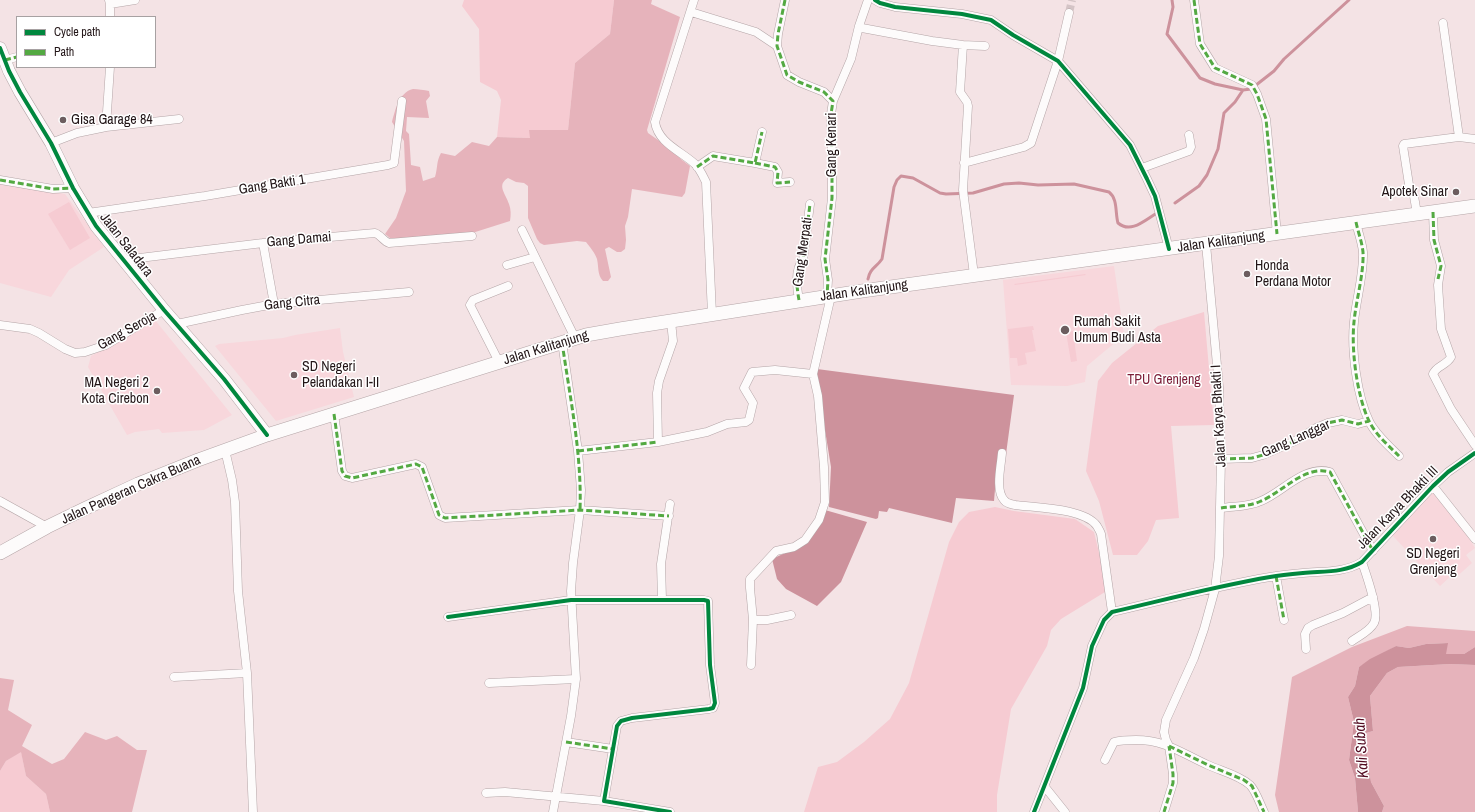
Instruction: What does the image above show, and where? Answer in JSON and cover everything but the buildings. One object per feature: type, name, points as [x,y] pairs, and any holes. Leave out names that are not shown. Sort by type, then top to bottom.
[{"type":"main road","name":"Jalan Kalitanjung","points":[[267,435],[336,424],[499,362],[575,338],[620,329],[799,300],[1475,206]]},
{"type":"main road","name":"Jalan Pangeran Cakra Buana","points":[[0,553],[47,527],[138,484],[267,435]]},
{"type":"street","points":[[110,16],[109,2],[134,0]]},
{"type":"street","points":[[694,0],[655,122],[656,130],[671,146],[695,164],[706,182],[712,314]]},
{"type":"street","name":"Gang Kenari","points":[[785,0],[778,34],[778,46],[787,75],[799,82],[824,92],[833,101],[831,114],[832,198],[825,260],[829,296],[813,374]]},
{"type":"street","points":[[833,101],[851,59],[859,26],[868,0]]},
{"type":"street","points":[[875,0],[895,7],[962,14],[991,20],[1058,60],[1130,145],[1155,196],[1169,248]]},
{"type":"street","points":[[1194,0],[1200,44],[1215,68],[1252,85],[1266,119],[1277,234]]},
{"type":"street","points":[[691,12],[756,32],[778,46]]},
{"type":"street","points":[[964,163],[1030,144],[1058,60],[1069,13]]},
{"type":"street","points":[[1443,23],[1459,137]]},
{"type":"street","points":[[859,26],[868,30],[962,45],[985,46]]},
{"type":"street","points":[[962,45],[960,92],[968,106],[963,193],[974,275]]},
{"type":"street","name":"Jalan Saladara","points":[[0,48],[4,65],[51,143],[73,188],[88,213],[123,260],[224,379],[267,435]]},
{"type":"street","points":[[4,65],[16,58]]},
{"type":"street","points":[[106,127],[110,68]]},
{"type":"street","name":"Gang Bakti 1","points":[[88,213],[213,195],[388,166],[394,163],[402,101]]},
{"type":"street","points":[[51,143],[77,133],[106,127],[178,118]]},
{"type":"street","points":[[755,163],[762,132]]},
{"type":"street","points":[[1142,168],[1189,150],[1191,147],[1189,135]]},
{"type":"street","points":[[1417,214],[1414,196],[1410,191],[1403,146],[1404,144],[1459,137],[1475,139]]},
{"type":"street","points":[[697,167],[713,156],[775,167],[778,172],[777,182],[790,182]]},
{"type":"street","points":[[0,180],[52,189],[73,188]]},
{"type":"street","name":"Gang Merpati","points":[[799,300],[799,265],[803,260],[810,204]]},
{"type":"street","points":[[1433,212],[1434,240],[1440,266],[1438,279],[1441,329],[1450,357],[1449,360],[1434,371],[1433,374],[1451,409],[1475,445]]},
{"type":"street","points":[[1356,222],[1363,252],[1354,323],[1354,351],[1358,390],[1369,421],[1390,448],[1399,456]]},
{"type":"street","points":[[522,230],[575,338]]},
{"type":"street","name":"Gang Damai","points":[[123,260],[264,243],[375,233],[381,236],[384,242],[389,243],[472,236]]},
{"type":"street","points":[[264,243],[274,304]]},
{"type":"street","name":"Jalan Karya Bhakti I","points":[[1164,812],[1173,783],[1169,746],[1164,732],[1166,720],[1194,658],[1204,629],[1215,589],[1219,556],[1221,459],[1219,387],[1206,244]]},
{"type":"street","points":[[507,265],[535,257]]},
{"type":"street","points":[[499,362],[470,304],[473,300],[508,286]]},
{"type":"street","name":"Gang Citra","points":[[176,324],[274,304],[409,292]]},
{"type":"street","name":"Gang Seroja","points":[[0,325],[30,329],[39,333],[65,350],[74,353],[85,352],[106,345],[164,310]]},
{"type":"street","points":[[658,442],[657,393],[659,381],[673,341],[671,321]]},
{"type":"street","points":[[553,812],[576,679],[571,600],[573,563],[581,490],[578,451],[562,342]]},
{"type":"street","points":[[578,451],[658,442],[707,432],[727,424],[746,422],[749,420],[753,403],[744,388],[752,372],[775,370],[813,374],[818,396],[824,467],[825,502],[819,520],[805,540],[794,547],[776,551],[750,579],[753,620],[751,664]]},
{"type":"street","name":"Gang Langgar","points":[[1221,459],[1252,458],[1263,455],[1295,441],[1316,428],[1328,423],[1342,420],[1358,424],[1369,421]]},
{"type":"street","points":[[336,424],[342,472],[345,476],[352,478],[416,464],[420,465],[439,515],[445,518],[580,510],[669,516]]},
{"type":"street","points":[[225,450],[232,480],[235,502],[238,591],[247,673],[253,812]]},
{"type":"street","points":[[1002,453],[998,488],[1004,500],[1008,504],[1077,513],[1088,518],[1096,525],[1101,534],[1112,612],[1104,620],[1092,646],[1083,688],[1034,812]]},
{"type":"street","name":"Jalan Karya Bhakti III","points":[[1112,612],[1215,589],[1238,582],[1304,572],[1346,569],[1362,562],[1433,486],[1448,472],[1475,453]]},
{"type":"street","points":[[1221,508],[1249,505],[1261,501],[1311,472],[1323,470],[1330,472],[1373,550]]},
{"type":"street","points":[[1433,486],[1475,539]]},
{"type":"street","points":[[0,501],[47,527]]},
{"type":"street","points":[[662,599],[661,564],[670,504]]},
{"type":"street","points":[[1352,641],[1372,626],[1376,617],[1373,597],[1362,562]]},
{"type":"street","points":[[1276,576],[1284,620]]},
{"type":"street","points":[[1306,649],[1305,634],[1308,628],[1343,613],[1373,597]]},
{"type":"street","points":[[448,617],[571,600],[662,599],[708,601],[710,665],[715,702],[713,708],[632,718],[621,721],[617,726],[604,801]]},
{"type":"street","points":[[753,620],[767,620],[791,615]]},
{"type":"street","points":[[174,677],[247,673]]},
{"type":"street","points":[[489,683],[576,679]]},
{"type":"street","points":[[1105,760],[1114,742],[1140,740],[1157,742],[1244,780],[1252,786],[1264,812]]},
{"type":"street","points":[[566,742],[613,749]]},
{"type":"street","points":[[1045,787],[1065,812]]},
{"type":"street","points":[[486,793],[505,792],[556,796],[604,801],[670,812]]},
{"type":"shaded area","points":[[614,0],[652,0],[651,4],[680,17],[647,130],[648,133],[668,147],[690,166],[685,193],[682,197],[632,189],[628,217],[625,226],[625,249],[621,252],[617,252],[609,247],[605,249],[611,277],[608,281],[603,281],[601,278],[596,257],[586,242],[577,241],[544,245],[540,243],[528,218],[528,186],[524,183],[516,182],[508,178],[504,181],[502,187],[510,208],[510,221],[469,234],[390,238],[385,234],[396,218],[406,191],[404,141],[392,122],[398,102],[404,94],[413,89],[429,91],[430,96],[426,101],[429,118],[407,117],[406,131],[409,134],[411,165],[420,167],[423,181],[435,177],[438,159],[441,153],[455,156],[472,142],[489,146],[497,137],[530,138],[529,130],[568,130],[575,63],[610,34]]},
{"type":"shaded area","points":[[0,183],[65,194],[104,247],[69,270],[51,297],[0,283]]},
{"type":"shaded area","name":"Rumah Sakit Umum Budi Asta","points":[[1114,266],[1124,335],[1087,366],[1085,382],[1067,386],[1011,385],[1003,280]]},
{"type":"shaded area","name":"MA Negeri 2 Kota Cirebon","points":[[155,320],[232,415],[204,430],[162,433],[159,429],[135,432],[127,435],[88,367],[91,356]]},
{"type":"shaded area","name":"SD Negeri Pelandakan I-II","points":[[340,328],[343,352],[354,397],[276,421],[215,346],[219,344],[283,338]]},
{"type":"shaded area","name":"SD Negeri Grenjeng","points":[[1433,492],[1458,520],[1475,548],[1466,555],[1472,563],[1453,580],[1450,577],[1440,586],[1392,535],[1404,524],[1428,494]]},
{"type":"shaded area","points":[[1407,626],[1475,631],[1475,647],[1464,654],[1445,654],[1447,643],[1426,644],[1409,648],[1396,646],[1359,667],[1355,686],[1348,697],[1354,722],[1349,760],[1355,778],[1358,812],[1279,812],[1275,795],[1292,677],[1352,647]]},
{"type":"shaded area","points":[[1450,664],[1475,665],[1475,812],[1382,812],[1384,806],[1371,782],[1367,757],[1366,733],[1373,731],[1370,696],[1387,673],[1398,667]]},
{"type":"shaded area","points":[[0,678],[14,680],[8,710],[32,725],[22,746],[52,764],[64,759],[85,732],[106,740],[117,736],[137,750],[147,750],[132,812],[50,812],[46,794],[26,776],[21,752],[6,761],[0,771]]},
{"type":"green space","points":[[464,0],[614,0],[610,34],[575,63],[568,130],[530,130],[530,138],[497,137],[501,100],[497,91],[480,82],[479,29],[462,6]]},
{"type":"green space","points":[[69,202],[90,238],[70,250],[48,214]]},
{"type":"green space","points":[[1085,274],[1086,275],[1014,284]]},
{"type":"green space","name":"TPU Grenjeng","points":[[1204,312],[1214,425],[1171,426],[1179,518],[1156,520],[1148,541],[1137,555],[1113,555],[1099,501],[1086,471],[1098,381],[1112,363],[1158,326]]},
{"type":"green space","points":[[1033,326],[1034,330],[1032,330],[1036,351],[1025,353],[1027,364],[1018,366],[1017,358],[1010,358],[1008,329]]},
{"type":"green space","points":[[1073,331],[1077,361],[1071,362],[1066,332]]},
{"type":"green space","points":[[995,507],[1075,519],[1094,532],[1103,569],[1105,592],[1061,619],[1051,630],[1047,646],[1011,709],[997,795],[997,812],[804,812],[818,767],[837,762],[864,742],[890,719],[909,683],[949,542],[959,522],[969,512]]},
{"type":"green space","points":[[21,751],[26,776],[46,794],[50,812],[0,812],[0,771],[6,761]]},
{"type":"water","points":[[817,369],[1014,395],[1006,454],[998,453],[994,501],[956,498],[952,523],[889,508],[887,512],[879,511],[878,518],[876,519],[829,507],[831,467],[817,381]]},
{"type":"water","points":[[825,510],[867,522],[841,582],[817,606],[786,589],[777,579],[772,559],[796,548]]},
{"type":"water","name":"Kali Subah","points":[[1448,643],[1446,654],[1464,654],[1475,647],[1475,665],[1450,664],[1398,667],[1387,673],[1370,696],[1373,731],[1366,733],[1367,757],[1371,782],[1384,806],[1382,812],[1358,812],[1355,778],[1349,760],[1354,722],[1348,697],[1355,686],[1359,667],[1370,659],[1396,646],[1409,648],[1426,644]]},
{"type":"waterway","points":[[1172,0],[1173,7],[1167,34],[1200,78],[1215,84],[1243,90],[1251,89],[1274,71],[1284,59],[1349,0]]},
{"type":"waterway","points":[[1175,203],[1199,186],[1207,175],[1218,149],[1224,113],[1235,102],[1243,90]]},
{"type":"waterway","points":[[868,279],[872,270],[882,259],[894,187],[897,180],[901,176],[913,178],[940,193],[946,194],[973,193],[1004,184],[1074,184],[1109,192],[1114,198],[1118,223],[1128,227],[1138,225],[1157,213]]},
{"type":"tunnel","points":[[1069,13],[1072,0]]},
{"type":"marked path","points":[[785,0],[777,46],[787,75],[799,82],[824,92],[833,101],[831,114],[832,198],[825,259],[828,280],[827,296]]},
{"type":"marked path","points":[[1194,0],[1200,44],[1215,68],[1252,85],[1266,119],[1277,234]]},
{"type":"marked path","points":[[5,60],[16,57]]},
{"type":"marked path","points":[[697,167],[713,156],[755,163],[762,132]]},
{"type":"marked path","points":[[755,163],[775,167],[778,172],[777,183],[790,182]]},
{"type":"marked path","points":[[0,180],[53,189],[73,188]]},
{"type":"marked path","points":[[799,300],[797,274],[798,268],[803,260],[810,204]]},
{"type":"marked path","points":[[1433,212],[1434,240],[1441,266],[1438,279]]},
{"type":"marked path","points":[[1356,222],[1363,252],[1353,333],[1354,359],[1358,386],[1369,421],[1382,440],[1399,456]]},
{"type":"marked path","points":[[562,342],[577,447],[580,510]]},
{"type":"marked path","points":[[334,414],[342,471],[345,476],[352,478],[416,464],[422,467],[439,515],[445,518],[580,510],[669,516]]},
{"type":"marked path","points":[[1221,459],[1252,458],[1263,455],[1295,441],[1316,428],[1328,423],[1342,420],[1358,424],[1369,421]]},
{"type":"marked path","points":[[578,451],[658,442]]},
{"type":"marked path","points":[[1221,508],[1256,503],[1269,497],[1294,480],[1311,472],[1330,472],[1373,551]]},
{"type":"marked path","points":[[1276,576],[1284,620]]},
{"type":"marked path","points":[[566,742],[613,749]]},
{"type":"marked path","points":[[1169,746],[1208,765],[1244,780],[1252,786],[1264,812]]},
{"type":"marked path","points":[[1164,812],[1173,783],[1169,746]]},
{"type":"cycle path","points":[[875,0],[895,7],[962,14],[991,20],[1013,35],[1058,61],[1130,145],[1155,196],[1169,249]]},
{"type":"cycle path","points":[[0,48],[9,71],[20,92],[51,143],[73,188],[96,226],[164,310],[224,379],[267,435]]},
{"type":"cycle path","points":[[1034,812],[1083,688],[1092,646],[1104,620],[1112,612],[1274,576],[1334,571],[1355,566],[1362,562],[1433,486],[1448,472],[1475,453]]},
{"type":"cycle path","points":[[448,617],[571,600],[708,601],[710,665],[715,703],[713,708],[632,718],[621,721],[617,726],[604,801],[670,812]]},
{"type":"place","name":"Gisa Garage 84","points":[[63,120]]},
{"type":"place","name":"Apotek Sinar","points":[[1456,192]]},
{"type":"place","name":"Honda Perdana Motor","points":[[1247,274]]},
{"type":"place","name":"Rumah Sakit Umum Budi Asta","points":[[1065,330]]},
{"type":"place","name":"SD Negeri Pelandakan I-II","points":[[294,375]]},
{"type":"place","name":"MA Negeri 2 Kota Cirebon","points":[[157,391]]},
{"type":"place","name":"SD Negeri Grenjeng","points":[[1433,539]]}]
